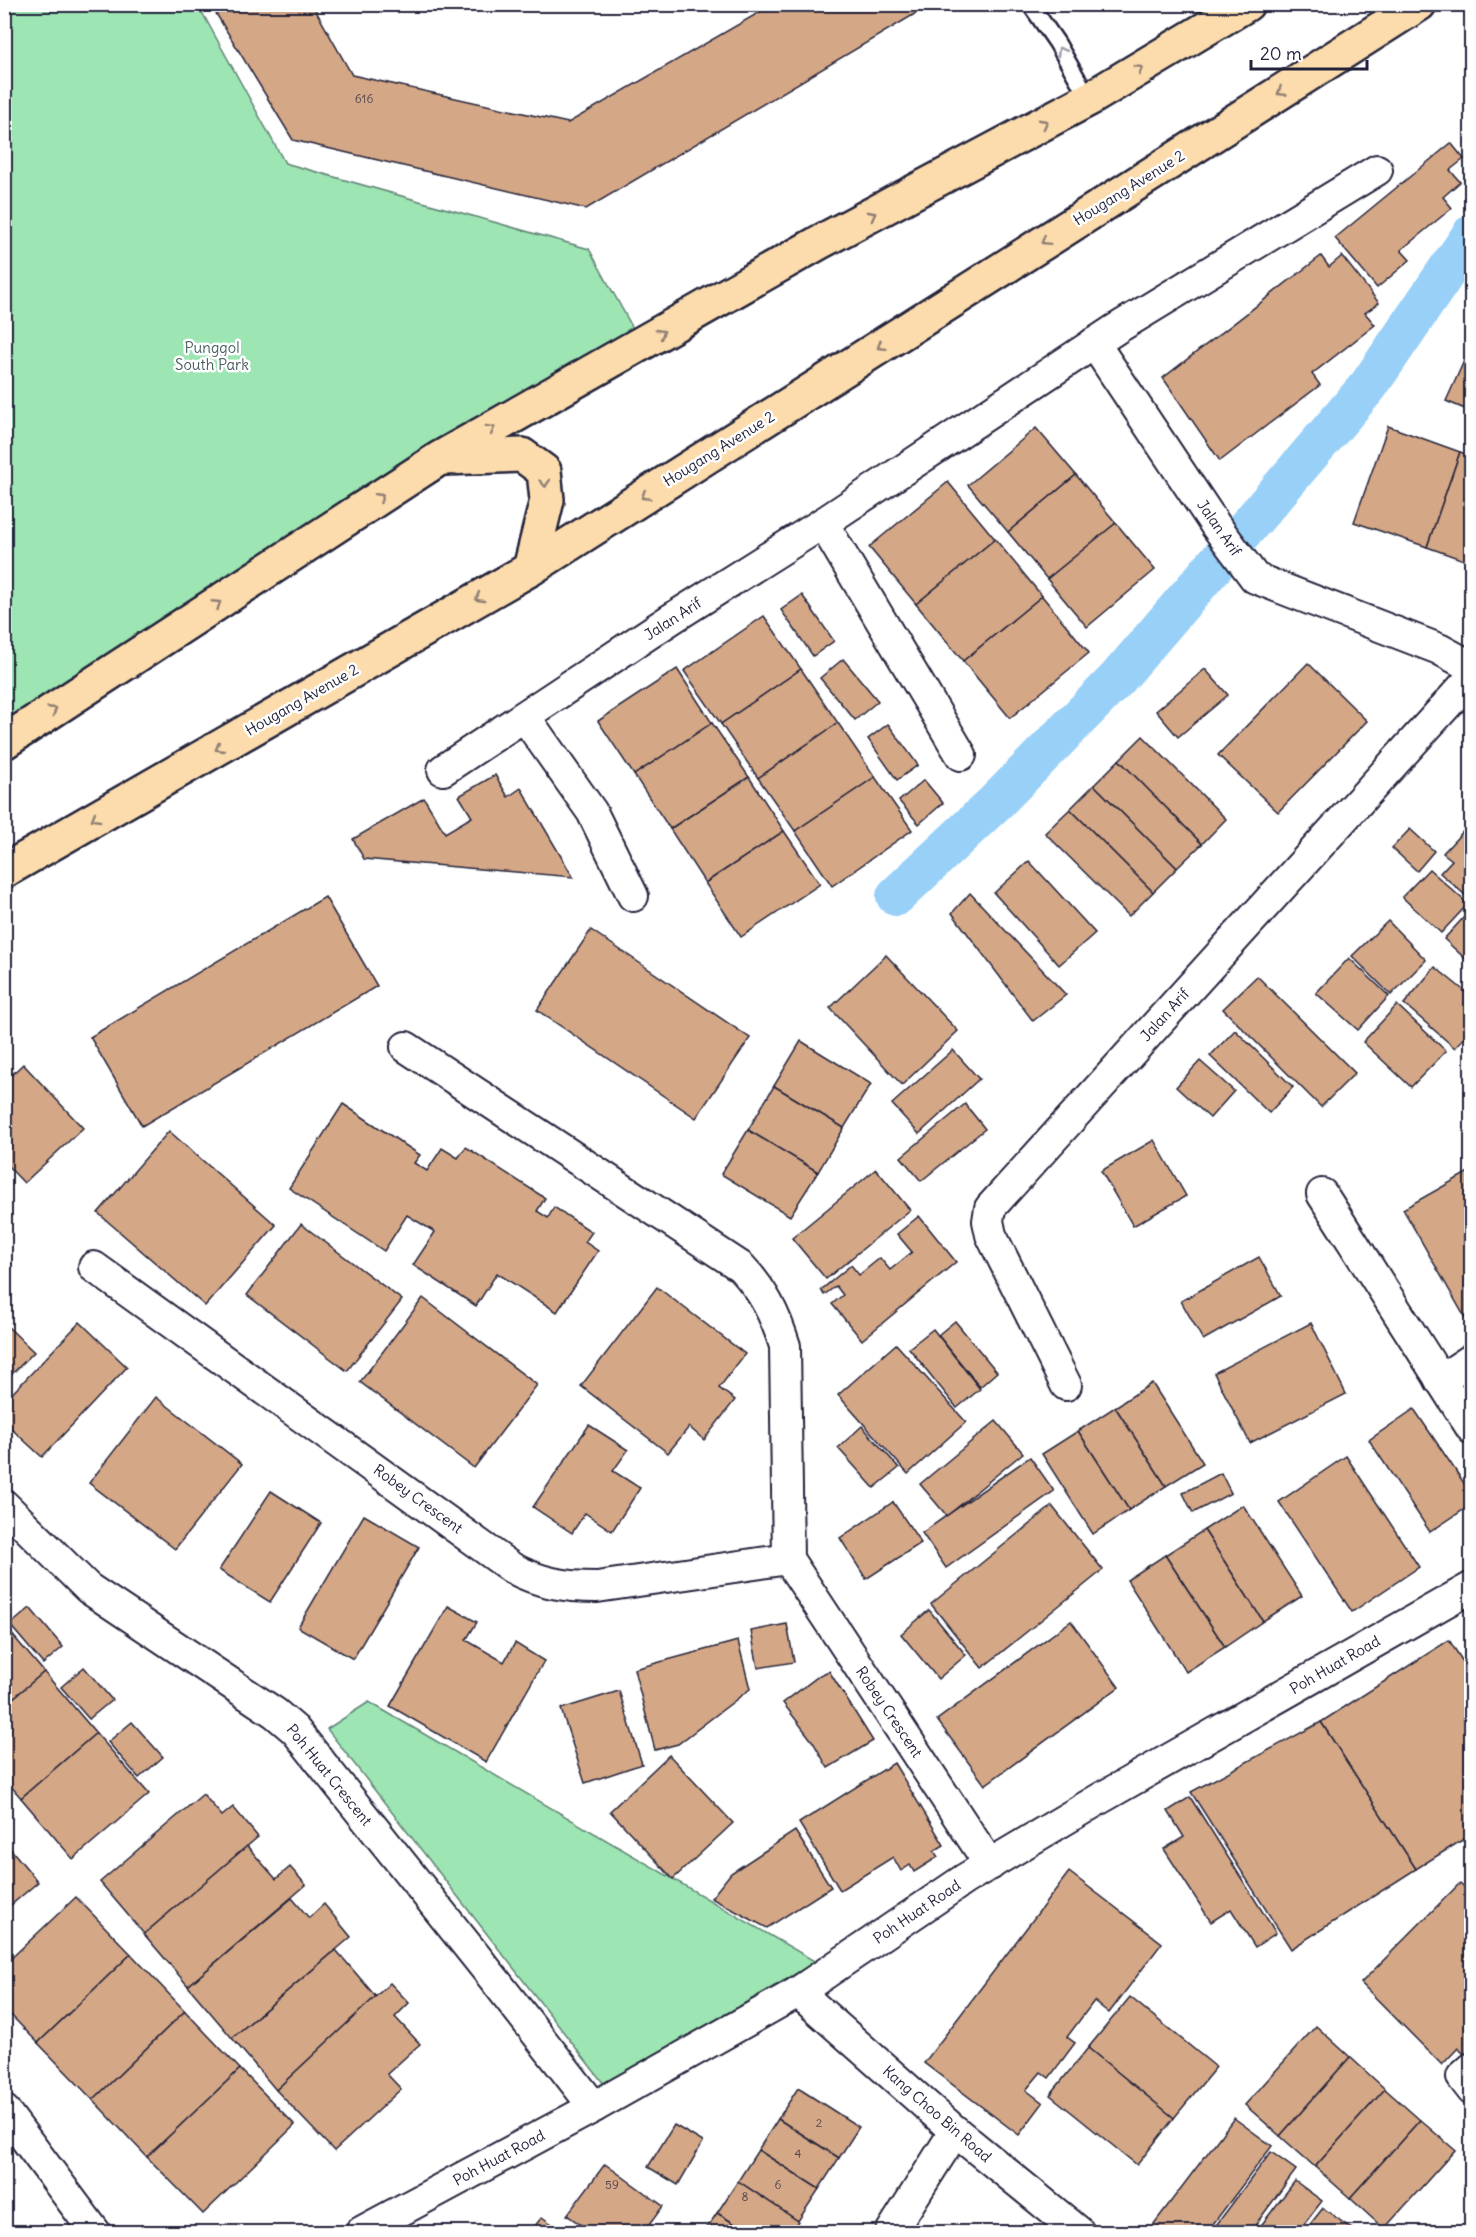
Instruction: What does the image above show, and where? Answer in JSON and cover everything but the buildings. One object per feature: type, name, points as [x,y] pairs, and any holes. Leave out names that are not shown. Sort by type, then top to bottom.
[{"type":"highway","name":"Hougang Avenue 2","points":[[4,871],[530,569],[1419,4]]},
{"type":"highway","points":[[4,742],[440,458],[820,243],[1089,99],[1245,5]]},
{"type":"highway","points":[[440,458],[522,455],[544,471],[547,500],[530,569]]},
{"type":"street","name":"Jalan Arif","points":[[443,770],[671,619],[823,523],[1094,343],[1377,170]]},
{"type":"street","name":"Jalan Arif","points":[[1094,343],[1216,526],[1256,578],[1439,649],[1472,667]]},
{"type":"street","points":[[823,523],[961,754]]},
{"type":"street","name":"Jalan Arif","points":[[1066,1385],[991,1234],[988,1221],[990,1208],[1472,677]]},
{"type":"street","points":[[525,717],[592,812],[633,896]]},
{"type":"street","points":[[406,1047],[741,1267],[756,1283],[776,1320],[785,1346],[788,1558]]},
{"type":"street","points":[[1322,1194],[1472,1429]]},
{"type":"street","name":"Robey Crescent","points":[[94,1267],[512,1568],[531,1578],[570,1587],[597,1587],[788,1558],[990,1864]]},
{"type":"street","points":[[1440,1380],[1472,1359]]},
{"type":"street","name":"Poh Huat Crescent","points":[[4,1505],[88,1588],[276,1713],[295,1730],[594,2107]]},
{"type":"street","name":"Poh Huat Road","points":[[361,2232],[594,2107],[798,1992],[990,1864],[1101,1798],[1472,1587]]},
{"type":"street","name":"Kang Choo Bin Road","points":[[798,1992],[955,2132],[1079,2232]]},
{"type":"street","points":[[1472,2068],[1462,2077],[1472,2090]]},
{"type":"street","points":[[4,2110],[95,2232]]},
{"type":"street","points":[[891,2232],[955,2132]]},
{"type":"lane","points":[[1030,4],[1057,44],[1089,99]]},
{"type":"green space","name":"Punggol South Park","points":[[4,5],[198,5],[285,163],[589,249],[641,343],[5,721]]},
{"type":"green space","points":[[369,1702],[816,1962],[604,2084],[327,1729]]},
{"type":"waterway","points":[[896,896],[996,802],[1117,679],[1369,385],[1472,234]]}]
